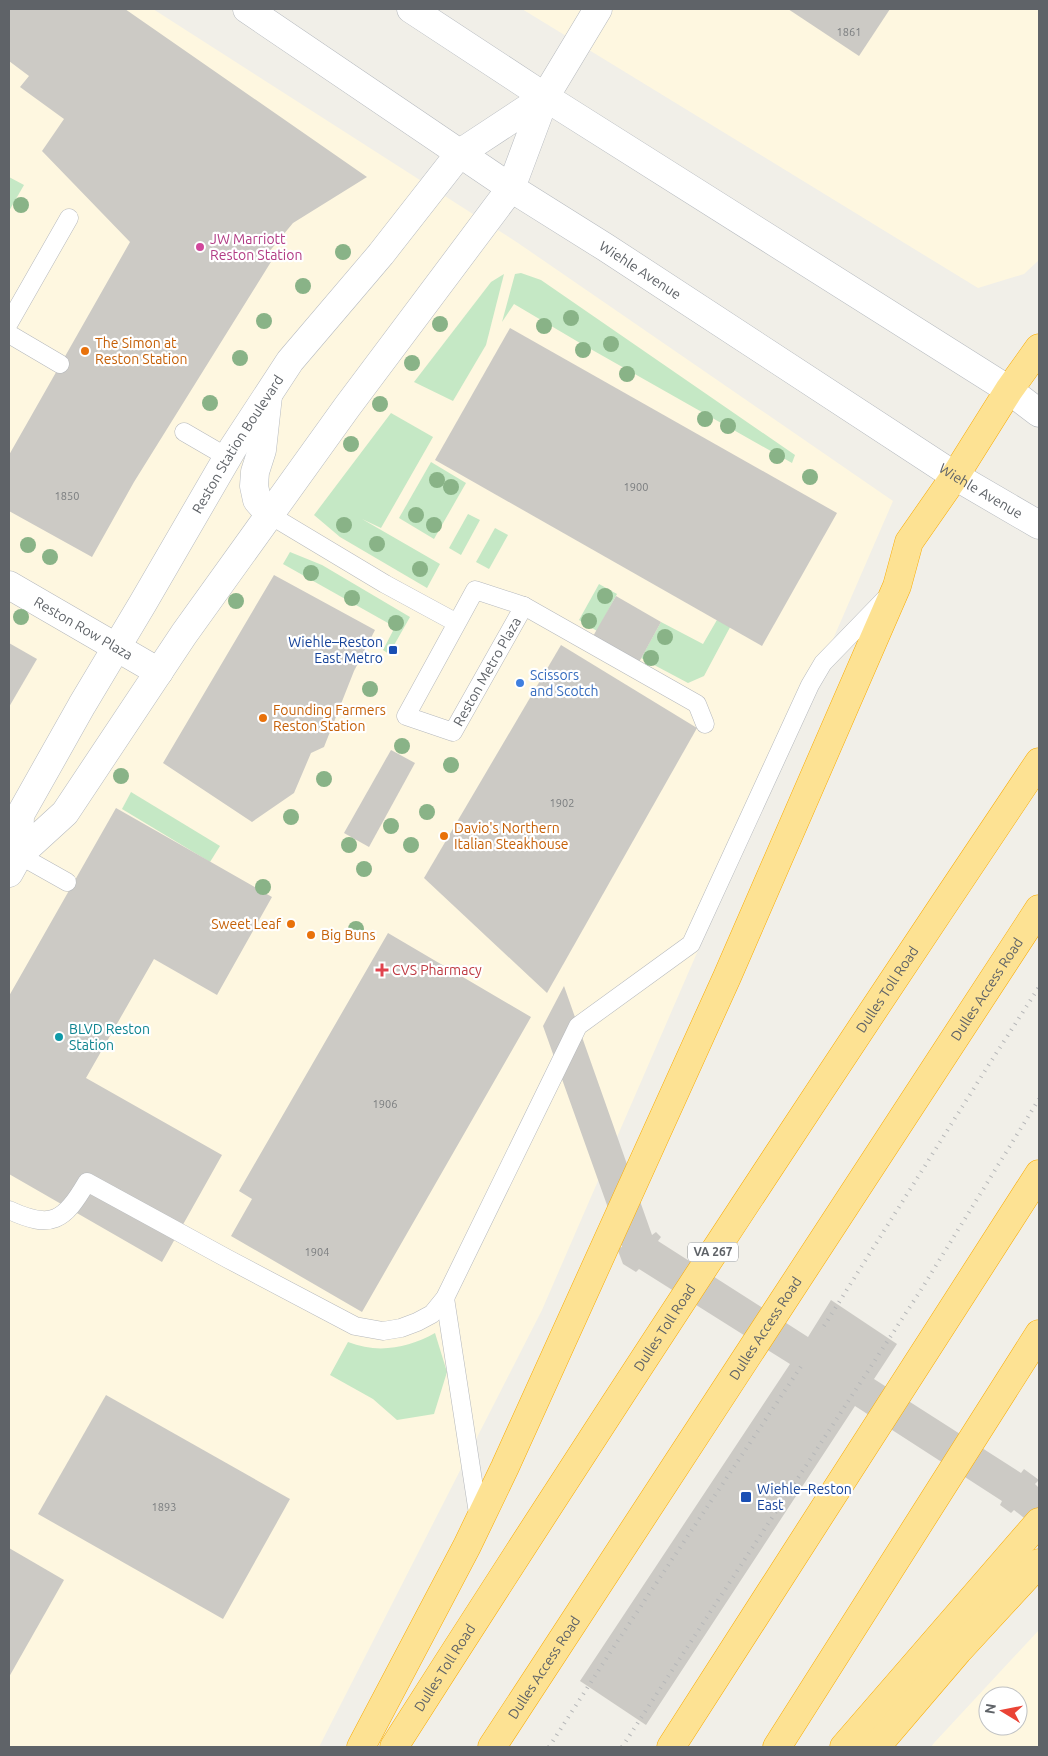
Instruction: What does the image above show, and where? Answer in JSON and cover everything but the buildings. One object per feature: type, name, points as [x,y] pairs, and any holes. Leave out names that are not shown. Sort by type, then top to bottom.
[{"type":"highway","points":[[361,1747],[479,1522],[727,977],[897,586],[909,542],[955,476],[1009,390],[1039,348]]},
{"type":"highway","name":"Dulles Toll Road","points":[[394,1747],[673,1313],[1039,762]]},
{"type":"highway","name":"Dulles Access Road","points":[[492,1747],[1039,909]]},
{"type":"highway","points":[[671,1747],[1039,1174]]},
{"type":"highway","points":[[777,1747],[1039,1334]]},
{"type":"highway","points":[[844,1747],[1039,1522]]},
{"type":"highway","points":[[876,1747],[958,1651],[1039,1563]]},
{"type":"street","name":"Wiehle Avenue","points":[[247,9],[511,188],[605,247],[955,476],[1039,525]]},
{"type":"street","points":[[411,9],[545,97],[1009,390],[1039,413]]},
{"type":"street","name":"Reston Station Boulevard","points":[[14,864],[66,813],[158,672],[348,407],[511,188],[545,97],[598,9]]},
{"type":"street","name":"Reston Station Boulevard","points":[[14,864],[20,815],[227,457],[269,390],[290,360],[381,254],[460,153],[545,97]]},
{"type":"street","points":[[269,390],[262,450],[255,472],[254,486],[258,500],[270,515]]},
{"type":"street","name":"Reston Row Plaza","points":[[9,584],[158,672]]},
{"type":"lane","points":[[9,323],[69,218]]},
{"type":"lane","points":[[9,334],[60,364]]},
{"type":"lane","points":[[184,432],[227,457]]},
{"type":"lane","points":[[270,515],[385,584],[457,623]]},
{"type":"lane","points":[[9,1210],[38,1220],[56,1219],[74,1205],[87,1182],[355,1326],[383,1331],[401,1328],[432,1314],[445,1298],[578,1026],[691,944],[810,685],[823,663],[897,586]]},
{"type":"lane","name":"Reston Metro Plaza","points":[[475,590],[524,606],[453,732],[406,716],[457,623],[475,590]]},
{"type":"lane","points":[[524,606],[697,704],[705,724]]},
{"type":"lane","points":[[14,864],[66,882]]},
{"type":"lane","points":[[445,1298],[479,1522]]},
{"type":"shaded area","points":[[9,9],[153,9],[518,243],[893,501],[542,1310],[319,1747],[9,1747]]},
{"type":"shaded area","points":[[522,9],[1039,9],[1039,260],[1024,274],[978,288]]},
{"type":"shaded area","points":[[1039,1630],[1039,1747],[931,1747],[978,1696],[978,1736],[1028,1736],[1028,1686],[987,1686]]},
{"type":"green space","points":[[9,177],[24,185],[9,211]]},
{"type":"green space","points":[[521,273],[541,280],[795,455],[792,463],[514,304],[502,322],[515,274]]},
{"type":"green space","points":[[504,274],[486,345],[453,401],[414,382],[491,282]]},
{"type":"green space","points":[[391,413],[433,437],[381,528],[362,519],[440,564],[427,588],[340,537],[314,515]]},
{"type":"green space","points":[[431,462],[466,483],[434,539],[399,518]]},
{"type":"green space","points":[[468,514],[480,520],[461,555],[449,548]]},
{"type":"green space","points":[[495,528],[508,535],[489,569],[476,562]]},
{"type":"green space","points":[[290,552],[322,565],[410,617],[389,654],[383,650],[395,627],[283,564]]},
{"type":"green space","points":[[599,584],[617,594],[597,631],[579,620]]},
{"type":"green space","points":[[721,613],[736,616],[704,676],[688,683],[641,658],[661,622],[703,644]]},
{"type":"green space","points":[[131,792],[220,846],[210,862],[122,809]]},
{"type":"green space","points":[[435,1333],[447,1372],[434,1414],[397,1420],[373,1399],[330,1375],[348,1342],[370,1348],[393,1348],[404,1346]]},
{"type":"railway","points":[[824,1326],[1039,987]]},
{"type":"railway","points":[[622,1747],[919,1293],[1039,1099]]},
{"type":"railway","points":[[549,1747],[802,1365]]},
{"type":"place","name":"JW Marriott Reston Station","points":[[200,247]]},
{"type":"place","name":"The Simon at Reston Station","points":[[85,351]]},
{"type":"place","name":"Wiehle–Reston East Metro","points":[[393,650]]},
{"type":"place","name":"Scissors and Scotch","points":[[520,683]]},
{"type":"place","name":"Founding Farmers Reston Station","points":[[263,718]]},
{"type":"place","name":"Davio's Northern Italian Steakhouse","points":[[444,836]]},
{"type":"place","name":"Sweet Leaf","points":[[291,924]]},
{"type":"place","name":"Big Buns","points":[[311,935]]},
{"type":"place","name":"CVS Pharmacy","points":[[382,970]]},
{"type":"place","name":"BLVD Reston Station","points":[[59,1037]]},
{"type":"place","name":"Wiehle–Reston East","points":[[746,1497]]}]
